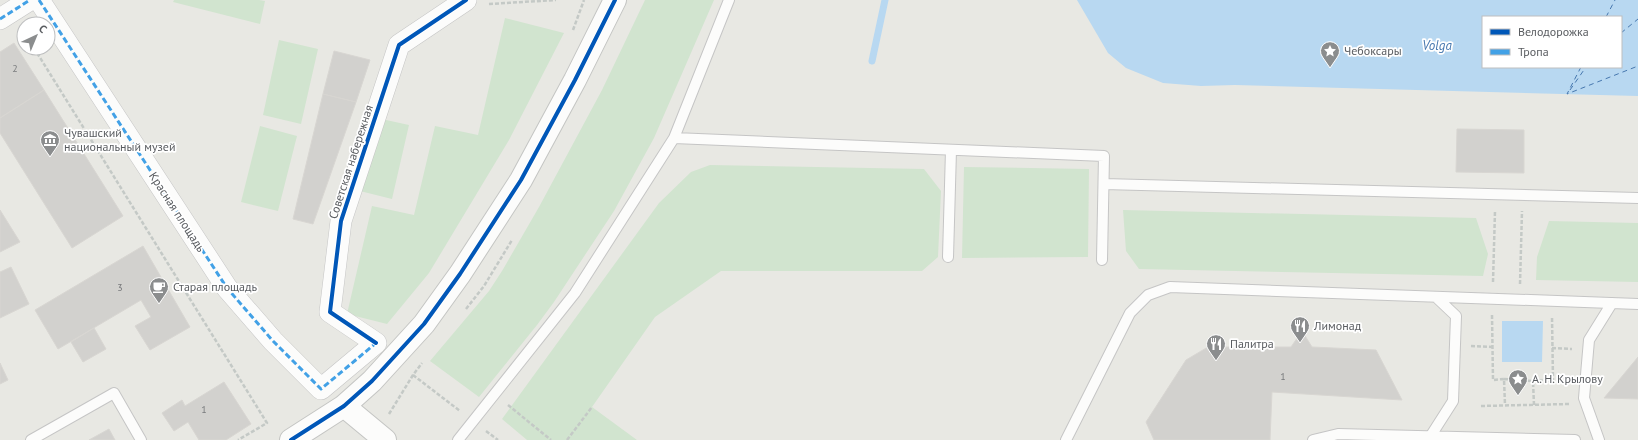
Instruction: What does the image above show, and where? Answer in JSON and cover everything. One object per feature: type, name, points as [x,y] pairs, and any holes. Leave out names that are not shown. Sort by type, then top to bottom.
[{"type":"street","points":[[0,19],[30,0]]},
{"type":"street","name":"Красная площадь","points":[[39,0],[227,288],[273,341],[321,389],[376,343]]},
{"type":"street","name":"Советская набережная","points":[[376,343],[330,312],[341,221],[398,45],[466,0]]},
{"type":"street","points":[[291,440],[344,406],[394,358],[424,324],[460,274],[521,180],[575,80],[614,0]]},
{"type":"street","points":[[344,406],[385,440]]},
{"type":"lane","points":[[458,440],[575,293],[674,138],[729,0]]},
{"type":"lane","points":[[674,138],[1104,156],[1102,260]]},
{"type":"lane","points":[[948,257],[951,150]]},
{"type":"lane","points":[[1104,184],[1638,198]]},
{"type":"lane","points":[[1066,440],[1130,313],[1148,295],[1170,287],[1492,300],[1638,304]]},
{"type":"lane","points":[[1430,437],[1452,401],[1456,316],[1437,298]]},
{"type":"lane","points":[[1600,440],[1584,398],[1589,340],[1612,303]]},
{"type":"lane","points":[[32,440],[114,393],[141,440]]},
{"type":"lane","points":[[1313,440],[1338,434],[1575,440]]},
{"type":"path","points":[[489,4],[556,0]]},
{"type":"path","points":[[570,35],[584,0]]},
{"type":"path","points":[[39,56],[267,423],[238,440]]},
{"type":"path","points":[[1492,283],[1496,194]]},
{"type":"path","points":[[1520,284],[1523,195]]},
{"type":"path","points":[[1492,300],[1493,380],[1553,380],[1552,301]]},
{"type":"path","points":[[388,415],[413,375],[498,440]]},
{"type":"path","points":[[1504,379],[1505,405]]},
{"type":"path","points":[[1533,380],[1534,405]]},
{"type":"path","points":[[495,394],[551,440]]},
{"type":"path","points":[[1481,406],[1571,404]]},
{"type":"path","points":[[567,440],[592,407]]},
{"type":"green space","points":[[174,0],[265,1],[260,24],[173,2]]},
{"type":"green space","points":[[645,0],[714,0],[654,138],[614,211],[554,302],[479,397],[430,361],[489,291],[502,271],[539,207],[602,90]]},
{"type":"green space","points":[[505,18],[564,33],[509,140],[429,273],[387,324],[347,314],[372,206],[414,215],[435,126],[478,135]]},
{"type":"green space","points":[[279,40],[318,49],[301,124],[263,115]]},
{"type":"green space","points":[[377,118],[409,125],[392,199],[360,191]]},
{"type":"green space","points":[[260,126],[297,136],[278,211],[241,202]]},
{"type":"green space","points":[[710,165],[924,169],[941,191],[938,257],[922,271],[721,271],[655,317],[592,407],[637,440],[527,440],[502,419],[659,203],[691,172]]},
{"type":"green space","points":[[964,167],[1089,169],[1088,257],[962,258]]},
{"type":"green space","points":[[1123,210],[1476,218],[1488,254],[1483,276],[1139,269],[1126,251]]},
{"type":"green space","points":[[1549,221],[1638,223],[1638,282],[1536,280],[1537,257]]},
{"type":"water","name":"Volga","points":[[1077,0],[1638,0],[1638,96],[1235,85],[1201,86],[1163,83],[1126,68],[1108,53]]},
{"type":"water","points":[[1502,321],[1543,321],[1542,362],[1502,362]]},
{"type":"building","points":[[14,43],[16,46],[16,56],[22,56],[44,90],[0,118],[0,52]]},
{"type":"building","points":[[334,51],[370,60],[356,102],[323,94]]},
{"type":"building","name":"Чувашский национальный музей","points":[[44,90],[123,216],[72,248],[0,133],[0,118]]},
{"type":"building","points":[[323,94],[356,102],[313,224],[293,219]]},
{"type":"building","points":[[1457,129],[1524,130],[1524,173],[1456,172]]},
{"type":"building","points":[[0,210],[20,242],[0,252]]},
{"type":"building","points":[[143,246],[190,327],[150,350],[135,326],[151,317],[141,300],[58,349],[35,310]]},
{"type":"building","points":[[11,267],[29,304],[0,318],[0,272]]},
{"type":"building","points":[[94,328],[106,349],[83,362],[71,342]]},
{"type":"building","points":[[1302,331],[1312,347],[1376,350],[1402,400],[1272,392],[1270,440],[1154,440],[1146,422],[1186,360],[1208,347],[1291,347]]},
{"type":"building","points":[[1638,357],[1638,399],[1604,398]]},
{"type":"building","points":[[0,363],[8,380],[0,384]]},
{"type":"building","points":[[224,382],[251,424],[226,440],[199,440],[188,422],[174,431],[162,413],[182,400],[185,406]]},
{"type":"building","points":[[109,429],[115,440],[89,440]]},
{"type":"waterway","points":[[872,61],[885,0]]},
{"type":"ferry route","points":[[1607,16],[1615,0]]},
{"type":"ferry route","points":[[1622,32],[1638,19]]},
{"type":"ferry route","points":[[1580,68],[1567,94],[1638,66]]},
{"type":"ferry route","points":[[1570,90],[1585,68]]},
{"type":"marked path","points":[[0,19],[30,0]]},
{"type":"marked path","points":[[39,0],[227,288],[273,341],[321,389],[376,343],[373,342]]},
{"type":"cycle path","points":[[376,343],[330,312],[341,221],[399,45],[466,0]]},
{"type":"cycle path","points":[[291,440],[344,406],[372,381],[424,324],[460,274],[521,180],[575,80],[615,0]]},
{"type":"place","name":"Чебоксары","points":[[1330,68]]},
{"type":"place","name":"Чувашский национальный музей","points":[[50,157]]},
{"type":"place","name":"Старая площадь","points":[[159,304]]},
{"type":"place","name":"Лимонад","points":[[1300,343]]},
{"type":"place","name":"Палитра","points":[[1216,361]]},
{"type":"place","name":"А. Н. Крылову","points":[[1518,396]]}]
